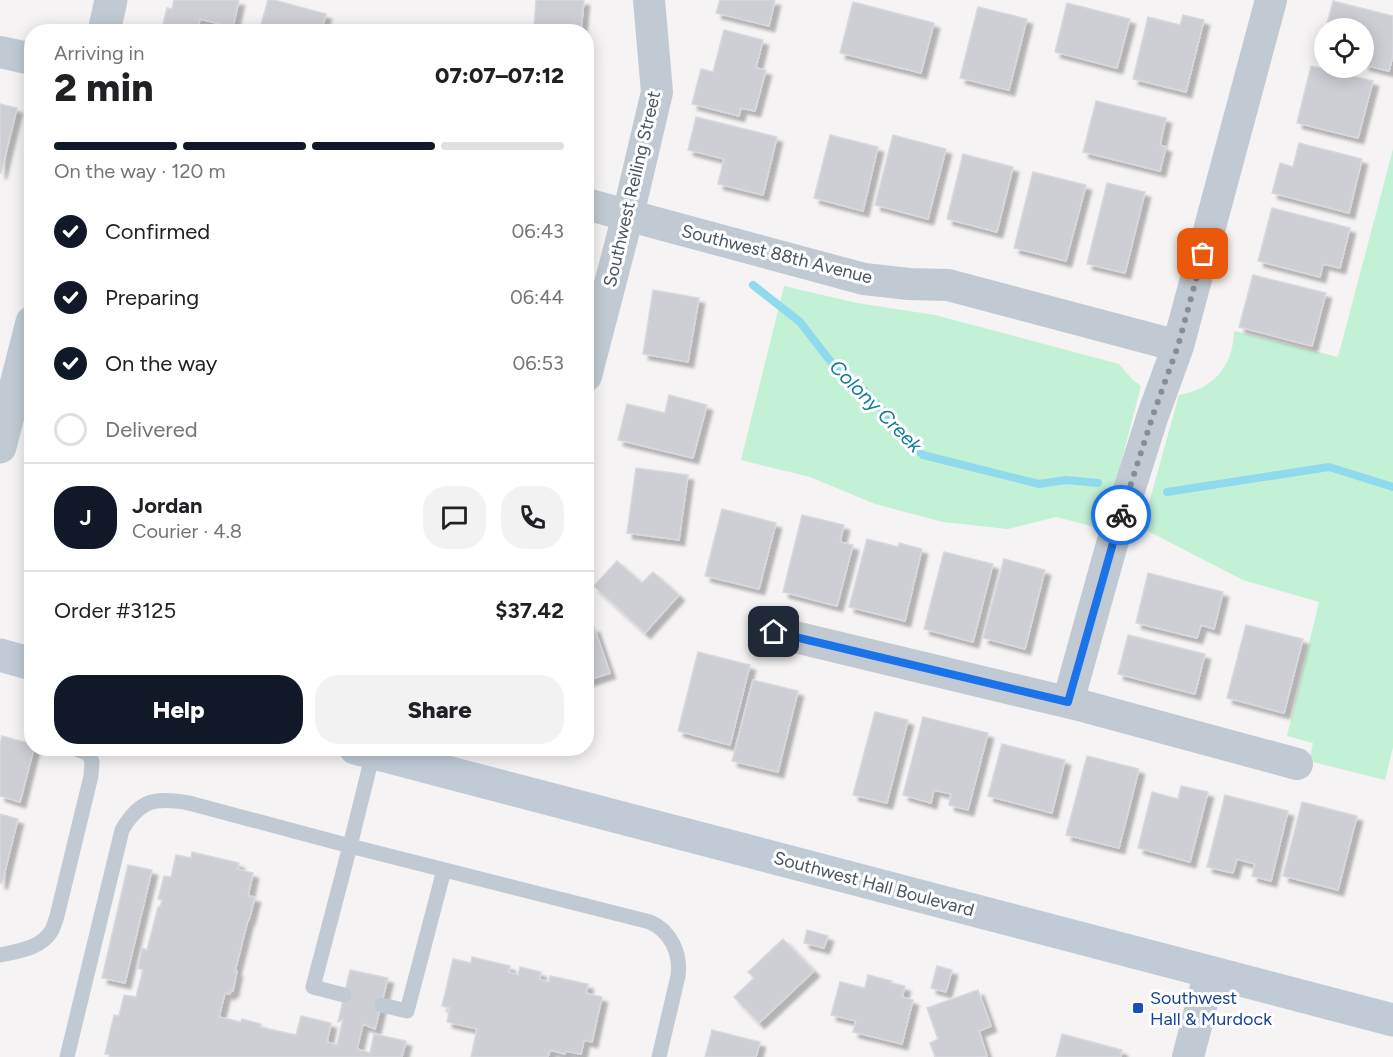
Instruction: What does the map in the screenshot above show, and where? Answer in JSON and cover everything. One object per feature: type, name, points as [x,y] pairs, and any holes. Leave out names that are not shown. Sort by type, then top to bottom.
[{"type":"main road","points":[[0,655],[24,662]]},
{"type":"main road","name":"Southwest Hall Boulevard","points":[[383,756],[1393,1020]]},
{"type":"street","points":[[106,24],[111,0]]},
{"type":"street","name":"Southwest Reiling Street","points":[[594,345],[657,92],[649,0]]},
{"type":"street","points":[[1068,702],[1112,544],[1153,415],[1178,346],[1271,0]]},
{"type":"street","points":[[0,52],[24,57]]},
{"type":"street","name":"Southwest 88th Avenue","points":[[594,206],[864,279],[948,285],[1178,346]]},
{"type":"street","points":[[0,447],[24,353]]},
{"type":"street","points":[[774,632],[1068,702],[1297,764]]},
{"type":"street","points":[[1188,1057],[1210,972]]},
{"type":"lane","points":[[0,955],[42,942],[52,930],[91,776],[92,762],[90,756]]},
{"type":"lane","points":[[344,995],[313,987],[350,846],[363,756]]},
{"type":"lane","points":[[67,1057],[122,830],[130,817],[141,807],[155,801],[170,800],[651,922],[659,926],[676,948],[680,964],[659,1057]]},
{"type":"lane","points":[[382,1005],[407,1011],[444,870]]},
{"type":"green space","points":[[1393,149],[1393,747],[1385,780],[1309,761],[1313,743],[1287,736],[1319,602],[1243,580],[1142,528],[1179,395],[1202,387],[1219,374],[1230,355],[1234,331],[1338,357]]},
{"type":"green space","points":[[784,286],[857,303],[935,315],[1119,364],[1141,386],[1111,501],[1099,528],[1056,517],[1008,529],[943,522],[875,504],[810,477],[741,460]]},
{"type":"building","points":[[174,0],[239,0],[234,24],[221,24],[200,19],[199,24],[163,24],[167,8],[172,9]]},
{"type":"building","points":[[268,0],[326,14],[323,24],[261,24]]},
{"type":"building","points":[[536,0],[584,0],[582,24],[534,24]]},
{"type":"building","points":[[720,0],[775,0],[769,26],[716,13]]},
{"type":"building","points":[[1333,1],[1393,16],[1393,55],[1389,71],[1374,67],[1374,18],[1329,18]]},
{"type":"building","points":[[853,2],[934,23],[921,73],[840,53]]},
{"type":"building","points":[[1067,3],[1130,19],[1117,68],[1055,52]]},
{"type":"building","points":[[978,7],[1027,19],[1009,90],[960,78]]},
{"type":"building","points":[[1183,15],[1204,20],[1186,92],[1133,79],[1148,17],[1180,25]]},
{"type":"building","points":[[724,30],[763,40],[756,68],[766,70],[755,111],[741,108],[739,116],[692,104],[701,69],[713,72]]},
{"type":"building","points":[[1311,66],[1314,67],[1314,78],[1361,78],[1373,81],[1358,138],[1297,123]]},
{"type":"building","points":[[1096,101],[1166,118],[1160,145],[1166,147],[1160,171],[1083,152]]},
{"type":"building","points":[[0,104],[17,108],[1,173],[0,173]]},
{"type":"building","points":[[696,117],[777,137],[763,195],[718,184],[724,159],[688,150]]},
{"type":"building","points":[[830,135],[878,147],[863,211],[814,198]]},
{"type":"building","points":[[893,135],[946,149],[928,219],[875,205]]},
{"type":"building","points":[[1299,143],[1362,159],[1349,213],[1272,193],[1280,163],[1293,167]]},
{"type":"building","points":[[963,154],[1013,167],[997,232],[947,219]]},
{"type":"building","points":[[1033,172],[1086,185],[1066,261],[1014,248]]},
{"type":"building","points":[[1107,183],[1145,192],[1125,273],[1087,264]]},
{"type":"building","points":[[1272,208],[1350,228],[1340,268],[1323,264],[1320,277],[1258,261]]},
{"type":"building","points":[[1253,275],[1326,293],[1312,346],[1239,327]]},
{"type":"building","points":[[653,290],[699,298],[688,362],[643,354]]},
{"type":"building","points":[[669,395],[707,405],[693,458],[618,440],[627,404],[665,413]]},
{"type":"building","points":[[636,468],[688,475],[679,540],[627,533]]},
{"type":"building","points":[[722,509],[776,523],[759,589],[705,576]]},
{"type":"building","points":[[802,515],[844,525],[840,542],[853,545],[837,606],[783,592]]},
{"type":"building","points":[[867,539],[898,547],[899,543],[922,549],[905,621],[849,607]]},
{"type":"building","points":[[944,552],[993,564],[973,642],[924,629]]},
{"type":"building","points":[[1004,559],[1045,570],[1025,649],[983,638]]},
{"type":"building","points":[[617,561],[642,583],[653,572],[679,595],[645,633],[594,586]]},
{"type":"building","points":[[1148,573],[1223,592],[1214,629],[1201,625],[1197,638],[1136,623]]},
{"type":"building","points":[[1246,625],[1303,639],[1284,713],[1227,698]]},
{"type":"building","points":[[594,627],[610,673],[594,678]]},
{"type":"building","points":[[1128,635],[1205,654],[1195,694],[1118,674]]},
{"type":"building","points":[[698,652],[750,665],[730,745],[678,731]]},
{"type":"building","points":[[753,680],[798,691],[778,772],[732,761]]},
{"type":"building","points":[[875,712],[908,720],[887,803],[853,795]]},
{"type":"building","points":[[923,717],[988,733],[968,810],[949,805],[951,794],[934,790],[931,803],[903,795]]},
{"type":"building","points":[[2,736],[24,742],[24,756],[32,756],[20,802],[0,796]]},
{"type":"building","points":[[1002,744],[1065,760],[1052,813],[988,796]]},
{"type":"building","points":[[1087,756],[1139,769],[1119,848],[1066,835]]},
{"type":"building","points":[[1181,786],[1208,792],[1190,862],[1138,848],[1152,792],[1178,799]]},
{"type":"building","points":[[1225,795],[1288,811],[1271,881],[1252,876],[1255,864],[1237,859],[1233,873],[1207,867]]},
{"type":"building","points":[[1302,802],[1357,816],[1338,890],[1283,876]]},
{"type":"building","points":[[0,814],[18,819],[2,883],[0,883]]},
{"type":"building","points":[[192,852],[239,863],[237,869],[253,873],[248,896],[255,897],[235,971],[237,971],[233,991],[230,994],[225,993],[219,1017],[241,1022],[242,1019],[261,1024],[260,1027],[296,1035],[301,1016],[331,1023],[327,1042],[337,1045],[343,1019],[338,1022],[350,970],[388,978],[375,1029],[363,1024],[357,1049],[370,1053],[374,1034],[406,1041],[402,1057],[109,1057],[110,1055],[105,1054],[114,1015],[119,1016],[124,995],[136,997],[143,970],[138,968],[142,948],[147,950],[158,907],[162,900],[158,899],[164,876],[171,877],[176,855],[191,858]]},
{"type":"building","points":[[128,865],[152,870],[125,983],[102,978]]},
{"type":"building","points":[[807,930],[828,936],[824,948],[804,943]]},
{"type":"building","points":[[783,939],[814,971],[759,1023],[734,997],[754,978],[748,972]]},
{"type":"building","points":[[472,957],[510,966],[508,972],[518,975],[520,967],[541,972],[539,979],[549,982],[550,976],[588,984],[586,993],[602,997],[592,1042],[584,1040],[581,1054],[566,1051],[565,1054],[550,1050],[548,1057],[471,1057],[477,1029],[447,1022],[450,1008],[442,1006],[453,959],[471,963]]},
{"type":"building","points":[[937,966],[952,970],[946,992],[931,988]]},
{"type":"building","points":[[868,975],[905,986],[902,997],[913,1000],[902,1044],[853,1032],[856,1021],[831,1015],[840,982],[865,988]]},
{"type":"building","points":[[978,990],[991,1026],[979,1031],[987,1056],[935,1057],[930,1043],[938,1039],[927,1008]]},
{"type":"building","points":[[712,1030],[760,1042],[756,1057],[705,1057]]},
{"type":"building","points":[[1062,1034],[1122,1050],[1121,1057],[1056,1057]]},
{"type":"waterway","name":"Colony Creek","points":[[753,285],[800,322],[845,380],[864,390],[923,455],[1039,484],[1066,480],[1098,483]]},
{"type":"waterway","name":"Colony Creek","points":[[1167,492],[1329,467],[1393,487]]},
{"type":"way so far","points":[[1121,515],[1178,346],[1203,254]]},
{"type":"place","name":"Southwest Hall & Murdock","points":[[1138,1008]]},
{"type":"route","points":[[774,632],[1068,702],[1121,515]]}]
